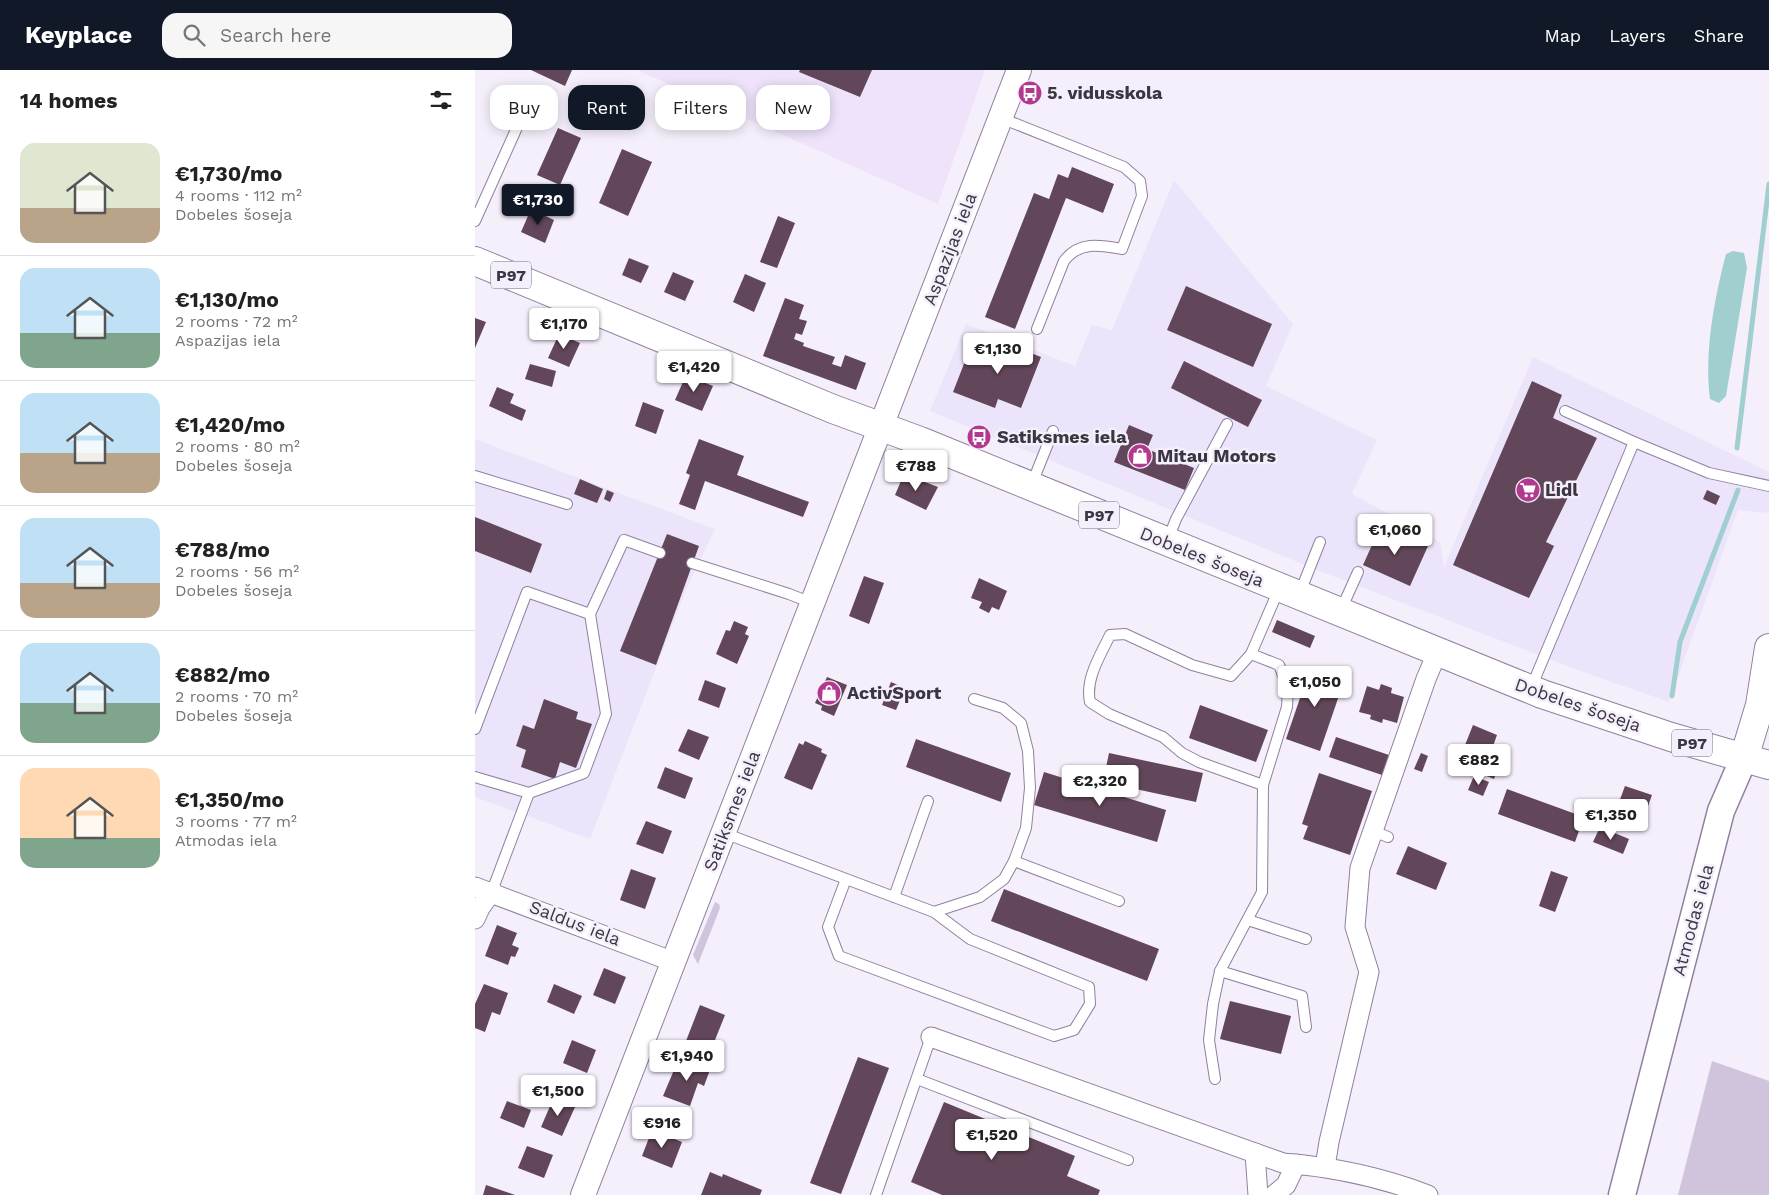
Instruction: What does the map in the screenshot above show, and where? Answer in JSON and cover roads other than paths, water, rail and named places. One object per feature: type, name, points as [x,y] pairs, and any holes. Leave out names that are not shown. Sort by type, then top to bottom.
[{"type":"main road","name":"Dobeles šoseja","points":[[475,261],[1530,690],[1757,762]]},
{"type":"main road","name":"Atmodas iela","points":[[1622,1195],[1721,811],[1757,762],[1760,705],[1769,648]]},
{"type":"street","name":"Aspazijas iela","points":[[881,427],[1019,70]]},
{"type":"street","name":"Satiksmes iela","points":[[583,1195],[881,427]]},
{"type":"street","points":[[1325,1167],[1329,1142],[1369,972],[1355,927],[1360,868],[1380,834],[1425,680],[1437,653]]},
{"type":"street","points":[[475,919],[480,908],[483,889]]},
{"type":"street","name":"Saldus iela","points":[[483,889],[674,962]]},
{"type":"street","points":[[931,1037],[1283,1163],[1325,1167],[1390,1180],[1428,1195]]},
{"type":"street","points":[[1255,1153],[1259,1195]]},
{"type":"street","points":[[1274,1195],[1286,1185],[1296,1164]]},
{"type":"lane","points":[[1001,118],[1124,167],[1140,181],[1141,196],[1122,249],[1102,245],[1087,245],[1071,252],[1064,261],[1037,329]]},
{"type":"lane","points":[[475,221],[516,130]]},
{"type":"lane","points":[[1565,412],[1709,473],[1769,486]]},
{"type":"lane","points":[[1167,542],[1175,519],[1227,424]]},
{"type":"lane","points":[[1031,487],[1053,431]]},
{"type":"lane","points":[[1530,690],[1634,442]]},
{"type":"lane","points":[[475,476],[567,504]]},
{"type":"lane","points":[[475,777],[529,793],[584,773],[606,714],[590,614],[624,540],[660,552]]},
{"type":"lane","points":[[1263,785],[1199,762],[1182,753],[1163,737],[1109,714],[1089,702],[1087,691],[1097,662],[1110,635],[1125,634],[1192,665],[1231,676],[1251,654],[1320,542]]},
{"type":"lane","points":[[692,563],[812,603]]},
{"type":"lane","points":[[1340,613],[1358,572]]},
{"type":"lane","points":[[475,729],[527,592],[590,614]]},
{"type":"lane","points":[[1215,1079],[1209,1040],[1213,1004],[1220,971],[1262,892],[1263,785],[1287,707],[1288,688],[1279,665],[1251,654]]},
{"type":"lane","points":[[933,912],[980,897],[1004,879],[1014,861],[1025,828],[1030,788],[1021,723],[1003,708],[974,699]]},
{"type":"lane","points":[[483,889],[529,793]]},
{"type":"lane","points":[[894,897],[928,801]]},
{"type":"lane","points":[[723,833],[846,879],[894,897],[933,912],[970,939],[1089,986],[1090,1004],[1074,1030],[1054,1036],[839,956],[828,927],[846,879]]},
{"type":"lane","points":[[1014,861],[1119,901]]},
{"type":"lane","points":[[1248,920],[1306,939]]},
{"type":"lane","points":[[1220,971],[1302,996],[1306,1027]]},
{"type":"lane","points":[[876,1195],[931,1037]]},
{"type":"lane","points":[[917,1079],[1127,1160]]},
{"type":"waterway","points":[[1737,448],[1769,184]]},
{"type":"waterway","points":[[1672,696],[1680,642],[1738,490]]},
{"type":"place","name":"5. vidusskola","points":[[1030,93]]},
{"type":"place","name":"Satiksmes iela","points":[[979,437]]},
{"type":"place","name":"Mitau Motors","points":[[1140,456]]},
{"type":"place","name":"Lidl","points":[[1528,490]]},
{"type":"place","name":"ActivSport","points":[[829,693]]}]
